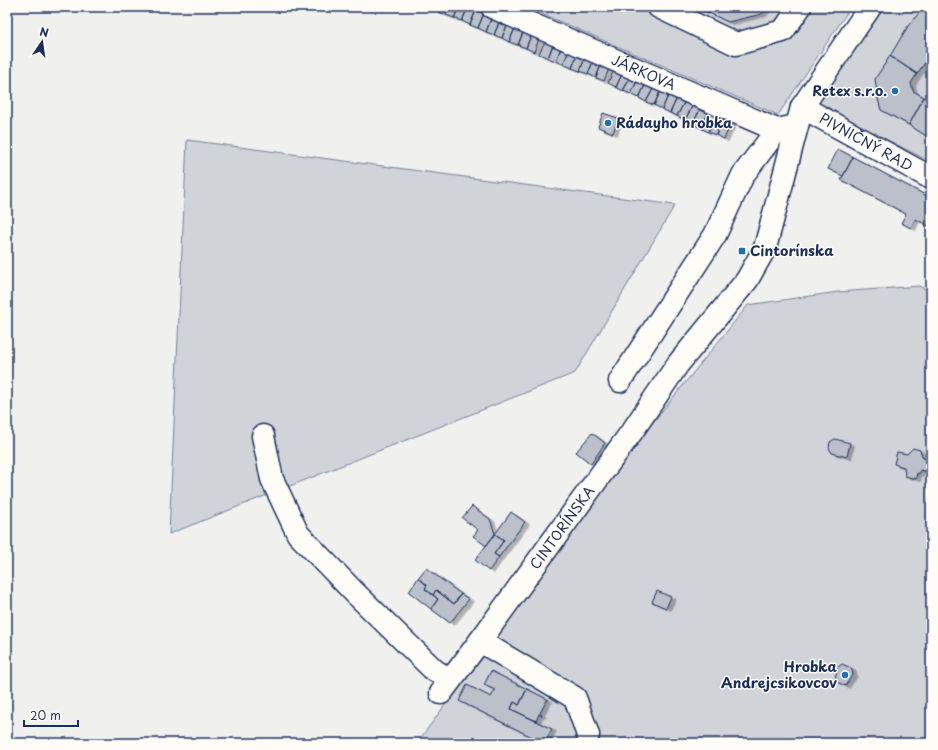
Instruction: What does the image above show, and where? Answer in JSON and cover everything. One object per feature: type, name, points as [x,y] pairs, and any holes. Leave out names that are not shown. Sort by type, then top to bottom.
[{"type":"street","name":"JÁRKOVA","points":[[492,7],[792,121]]},
{"type":"street","points":[[659,7],[736,44],[783,31],[800,7]]},
{"type":"street","name":"CINTORÍNSKA","points":[[263,436],[272,478],[298,534],[354,592],[434,670],[446,687],[633,430],[678,364],[747,280],[765,248],[792,121],[870,7]]},
{"type":"street","name":"PIVNIČNÝ RAD","points":[[792,121],[931,178]]},
{"type":"street","points":[[620,381],[715,235],[743,175],[792,121]]},
{"type":"street","points":[[480,642],[575,698],[588,735]]},
{"type":"shaded area","points":[[526,7],[851,7],[778,115]]},
{"type":"shaded area","points":[[885,7],[931,7],[931,162],[816,104]]},
{"type":"shaded area","points":[[187,140],[675,205],[575,373],[169,534]]},
{"type":"shaded area","points":[[919,286],[931,292],[931,743],[417,743],[654,421],[748,305],[838,292]]},
{"type":"building","points":[[440,7],[449,7],[446,15],[438,12]]},
{"type":"building","points":[[449,7],[459,7],[454,18],[446,15]]},
{"type":"building","points":[[459,7],[468,7],[462,21],[454,18]]},
{"type":"building","points":[[468,7],[476,10],[470,25],[462,21]]},
{"type":"building","points":[[697,7],[767,7],[762,14],[728,22]]},
{"type":"building","points":[[924,7],[931,10],[931,57],[929,57],[917,74],[890,56],[908,26]]},
{"type":"building","points":[[476,10],[484,13],[478,28],[470,25]]},
{"type":"building","points":[[484,13],[492,16],[486,32],[478,28]]},
{"type":"building","points":[[492,16],[500,20],[494,35],[486,32]]},
{"type":"building","points":[[500,20],[508,23],[502,38],[494,35]]},
{"type":"building","points":[[508,23],[516,26],[509,42],[502,38]]},
{"type":"building","points":[[516,26],[524,30],[518,45],[509,42]]},
{"type":"building","points":[[524,30],[532,33],[526,48],[518,45]]},
{"type":"building","points":[[532,33],[540,36],[534,52],[526,48]]},
{"type":"building","points":[[546,39],[554,42],[548,58],[539,54]]},
{"type":"building","points":[[554,42],[562,45],[556,61],[548,58]]},
{"type":"building","points":[[562,45],[570,49],[563,64],[556,61]]},
{"type":"building","points":[[570,49],[578,52],[572,68],[563,64]]},
{"type":"building","points":[[578,52],[586,55],[580,71],[572,68]]},
{"type":"building","points":[[586,55],[594,59],[588,74],[580,71]]},
{"type":"building","name":"Retex s.r.o.","points":[[890,56],[917,74],[911,83],[913,91],[924,97],[909,125],[881,110],[875,79]]},
{"type":"building","points":[[594,59],[602,62],[596,78],[588,74]]},
{"type":"building","points":[[602,62],[610,66],[604,81],[596,78]]},
{"type":"building","points":[[615,68],[623,72],[616,87],[608,83]]},
{"type":"building","points":[[623,72],[631,75],[623,91],[616,87]]},
{"type":"building","points":[[631,75],[638,79],[631,94],[623,91]]},
{"type":"building","points":[[638,79],[646,83],[639,98],[631,94]]},
{"type":"building","points":[[646,83],[654,87],[646,102],[639,98]]},
{"type":"building","points":[[654,87],[661,90],[654,105],[646,102]]},
{"type":"building","points":[[661,90],[669,94],[662,109],[654,105]]},
{"type":"building","points":[[669,94],[677,98],[670,113],[662,109]]},
{"type":"building","points":[[924,97],[931,101],[931,139],[909,125]]},
{"type":"building","points":[[677,98],[685,101],[677,116],[670,113]]},
{"type":"building","points":[[685,101],[693,105],[685,120],[677,116]]},
{"type":"building","points":[[693,105],[700,109],[693,124],[685,120]]},
{"type":"building","points":[[700,109],[708,113],[701,128],[693,124]]},
{"type":"building","name":"Rádayho hrobka","points":[[603,113],[618,118],[613,133],[598,127]]},
{"type":"building","points":[[708,113],[716,116],[708,132],[701,128]]},
{"type":"building","points":[[716,116],[723,120],[716,135],[708,132]]},
{"type":"building","points":[[723,120],[731,124],[724,139],[716,135]]},
{"type":"building","points":[[838,149],[853,157],[843,176],[828,169]]},
{"type":"building","points":[[853,157],[931,198],[931,227],[915,219],[911,228],[901,223],[906,214],[841,180]]},
{"type":"building","points":[[592,433],[605,443],[591,464],[576,452]]},
{"type":"building","points":[[835,439],[850,443],[847,457],[832,453],[829,448],[830,442]]},
{"type":"building","points":[[913,448],[920,450],[923,458],[931,460],[931,473],[920,470],[919,474],[917,473],[916,479],[905,476],[904,467],[894,464],[897,452],[907,454]]},
{"type":"building","points":[[472,506],[490,519],[495,534],[486,546],[473,536],[478,530],[462,518]]},
{"type":"building","points":[[511,512],[525,522],[499,557],[494,554],[504,540],[495,534]]},
{"type":"building","points":[[495,534],[504,540],[494,554],[499,557],[489,571],[475,560]]},
{"type":"building","points":[[426,568],[461,594],[454,604],[436,590],[433,595],[425,589],[427,585],[418,578]]},
{"type":"building","points":[[418,578],[427,585],[425,589],[438,599],[431,609],[409,592]]},
{"type":"building","points":[[436,590],[454,604],[461,594],[469,599],[450,623],[431,609],[438,599],[433,595]]},
{"type":"building","points":[[657,591],[671,597],[666,608],[652,602]]},
{"type":"building","name":"Hrobka Andrejcsikovcov","points":[[842,664],[851,668],[853,674],[845,686],[835,681],[837,668]]},
{"type":"building","points":[[491,671],[527,689],[519,705],[514,702],[511,709],[552,729],[544,743],[459,701],[467,685],[491,697],[495,690],[484,685]]},
{"type":"building","points":[[527,689],[549,700],[547,700],[540,713],[542,716],[539,714],[536,721],[511,709],[514,702],[519,705]]},
{"type":"place","name":"Retex s.r.o.","points":[[895,91]]},
{"type":"place","name":"Rádayho hrobka","points":[[608,123]]},
{"type":"place","name":"Cintorínska","points":[[742,251]]},
{"type":"place","name":"Hrobka Andrejcsikovcov","points":[[845,675]]}]
